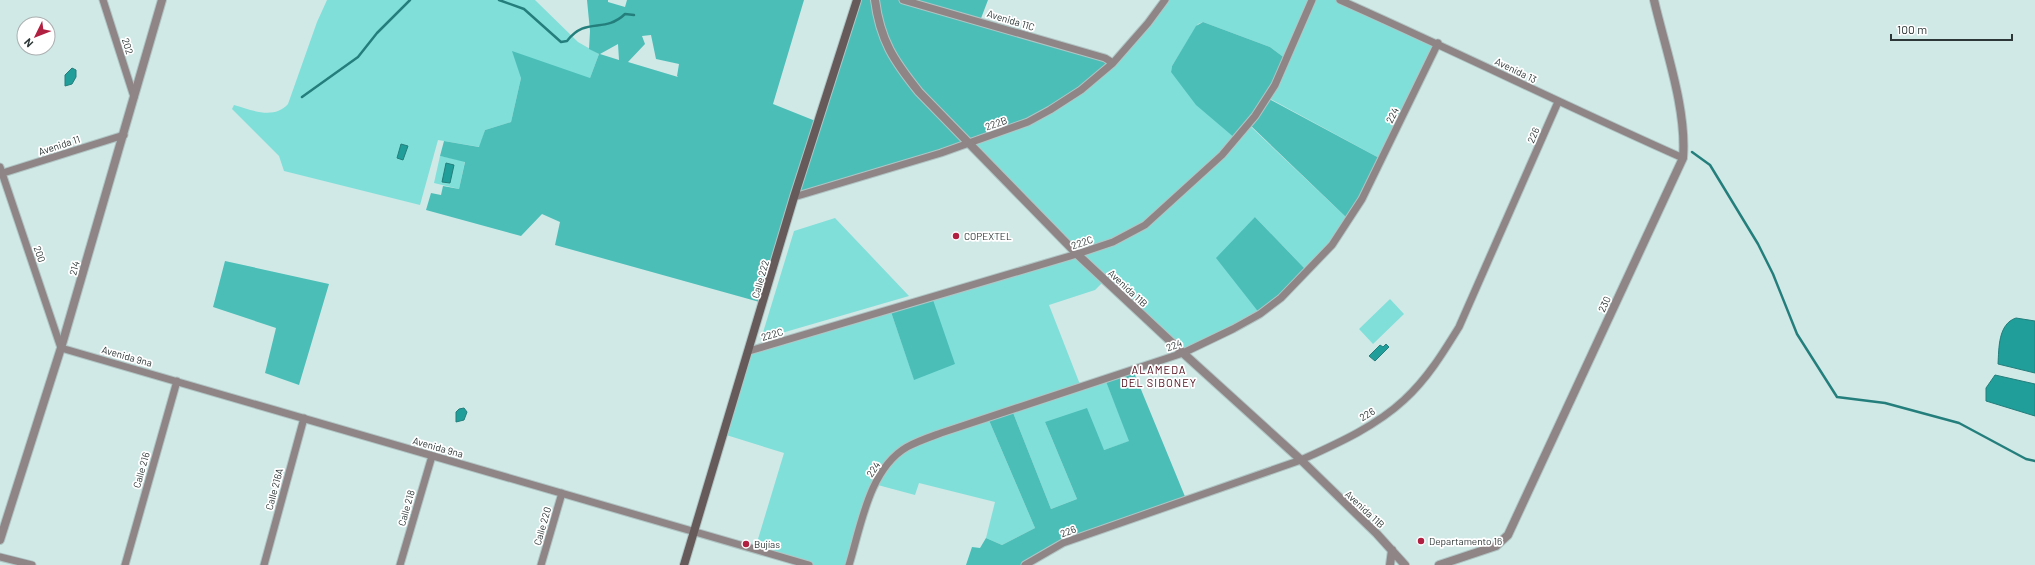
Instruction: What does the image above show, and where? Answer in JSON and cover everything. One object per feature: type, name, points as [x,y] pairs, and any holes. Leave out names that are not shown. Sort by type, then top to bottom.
[{"type":"main road","name":"Calle 222","points":[[684,565],[794,197],[857,0]]},
{"type":"street","name":"202","points":[[103,0],[134,97]]},
{"type":"street","name":"214","points":[[0,540],[61,348],[162,0]]},
{"type":"street","name":"Avenida 11B","points":[[875,0],[877,17],[884,40],[899,67],[919,92],[967,143],[1077,254],[1301,460],[1392,550],[1405,565]]},
{"type":"street","name":"Avenida 11C","points":[[903,0],[1076,49],[1105,58],[1113,63]]},
{"type":"street","name":"222B","points":[[794,197],[941,153],[1028,122],[1081,90],[1113,63],[1148,23],[1165,0]]},
{"type":"street","name":"222C","points":[[749,351],[1077,254],[1113,242],[1145,225],[1222,155],[1255,116],[1274,85],[1312,0]]},
{"type":"street","name":"Avenida 13","points":[[1340,0],[1438,44],[1558,102],[1683,158]]},
{"type":"street","name":"230","points":[[1439,565],[1496,546],[1510,532],[1683,158],[1684,138],[1682,117],[1654,0]]},
{"type":"street","name":"224","points":[[849,565],[874,484],[882,470],[906,447],[942,433],[1183,353],[1233,329],[1265,310],[1281,298],[1332,245],[1362,199],[1438,44]]},
{"type":"street","name":"226","points":[[1025,565],[1063,543],[1301,460],[1339,443],[1382,416],[1403,400],[1422,381],[1439,359],[1459,327],[1558,102]]},
{"type":"street","name":"Avenida 11","points":[[1,172],[124,135]]},
{"type":"street","name":"200","points":[[1,172],[61,348]]},
{"type":"street","name":"Avenida 9na","points":[[61,348],[809,565]]},
{"type":"street","name":"Calle 216","points":[[124,565],[177,381]]},
{"type":"street","name":"Calle 216A","points":[[264,565],[304,418]]},
{"type":"street","name":"Calle 218","points":[[400,565],[432,456]]},
{"type":"street","name":"Calle 220","points":[[541,565],[562,493]]},
{"type":"street","points":[[1390,565],[1392,550]]},
{"type":"street","points":[[0,557],[32,565]]},
{"type":"shaded area","points":[[327,0],[535,0],[578,42],[599,54],[590,78],[521,78],[511,122],[485,130],[480,147],[438,140],[420,205],[284,171],[279,156],[232,109],[234,105],[269,113],[276,112],[288,104],[317,22]]},
{"type":"shaded area","points":[[587,0],[608,0],[608,2],[625,7],[627,0],[804,0],[773,104],[818,122],[857,0],[988,0],[980,21],[1113,63],[1081,90],[1028,122],[794,197],[763,303],[555,245],[560,222],[542,214],[521,236],[426,210],[431,193],[441,195],[443,186],[459,189],[465,162],[440,156],[444,141],[479,147],[485,130],[511,122],[521,78],[512,51],[590,78],[599,54],[589,49],[590,31]],"holes":[[[651,35],[656,59],[679,64],[678,77],[628,62],[645,44],[642,36]],[[618,44],[619,60],[600,54]]]},
{"type":"shaded area","points":[[1165,0],[1340,0],[1438,43],[1381,159],[1267,97],[1286,59],[1270,47],[1203,22],[1198,24],[1172,66],[1171,72],[1248,124],[1349,220],[1307,271],[1255,217],[1260,314],[1183,353],[1105,280],[1095,290],[1049,305],[1081,387],[1105,379],[1130,441],[1104,450],[1045,422],[1077,499],[1051,509],[1012,410],[988,418],[1035,528],[1002,545],[986,538],[995,502],[919,483],[915,495],[874,484],[849,565],[809,565],[755,549],[784,453],[723,434],[749,351],[890,309],[914,379],[932,297],[1077,254],[967,143],[1113,63]]},
{"type":"shaded area","points":[[1203,22],[1270,47],[1286,59],[1267,98],[1381,159],[1349,220],[1249,124],[1236,139],[1196,105],[1171,72],[1172,66],[1196,26]]},
{"type":"shaded area","points":[[72,68],[76,70],[76,77],[72,84],[65,86],[65,75]]},
{"type":"shaded area","points":[[401,144],[408,146],[403,160],[397,158]]},
{"type":"shaded area","points":[[440,156],[465,161],[459,189],[434,183]]},
{"type":"shaded area","points":[[446,163],[454,165],[450,183],[442,182]]},
{"type":"shaded area","points":[[1255,217],[1307,271],[1260,314],[1216,258]]},
{"type":"shaded area","points":[[835,218],[909,296],[761,339],[794,231]]},
{"type":"shaded area","points":[[225,261],[329,284],[299,385],[265,373],[276,328],[213,307]]},
{"type":"shaded area","points":[[932,297],[955,364],[914,380],[890,309]]},
{"type":"shaded area","points":[[1390,299],[1404,314],[1373,344],[1359,329]]},
{"type":"shaded area","points":[[2016,318],[2035,321],[2035,373],[1998,364],[1999,344],[2003,331],[2010,321]]},
{"type":"shaded area","points":[[1386,344],[1389,347],[1375,361],[1369,356],[1380,345],[1383,347]]},
{"type":"shaded area","points":[[1133,370],[1186,499],[1063,543],[1025,565],[966,565],[972,547],[980,548],[986,538],[1002,545],[1035,528],[988,418],[1012,410],[1051,509],[1077,499],[1045,422],[1087,408],[1104,450],[1129,441],[1105,379]]},
{"type":"shaded area","points":[[1995,375],[2035,384],[2035,416],[1986,401],[1986,388]]},
{"type":"shaded area","points":[[464,408],[467,412],[464,420],[456,422],[456,412],[459,409]]},
{"type":"waterway","points":[[302,97],[358,57],[377,33],[410,0]]},
{"type":"waterway","points":[[499,0],[524,9],[561,42],[567,41],[574,33],[581,29],[610,23],[625,14],[634,15]]},
{"type":"waterway","points":[[1692,152],[1710,165],[1758,244],[1773,274],[1797,334],[1837,397],[1885,403],[1959,423],[2026,459],[2035,461]]},
{"type":"place","name":"COPEXTEL","points":[[956,236]]},
{"type":"place","name":"Departamento 16","points":[[1421,541]]},
{"type":"place","name":"Bujías","points":[[746,544]]},
{"type":"district","name":"ALAMEDA DEL SIBONEY","points":[[1159,376]]}]
